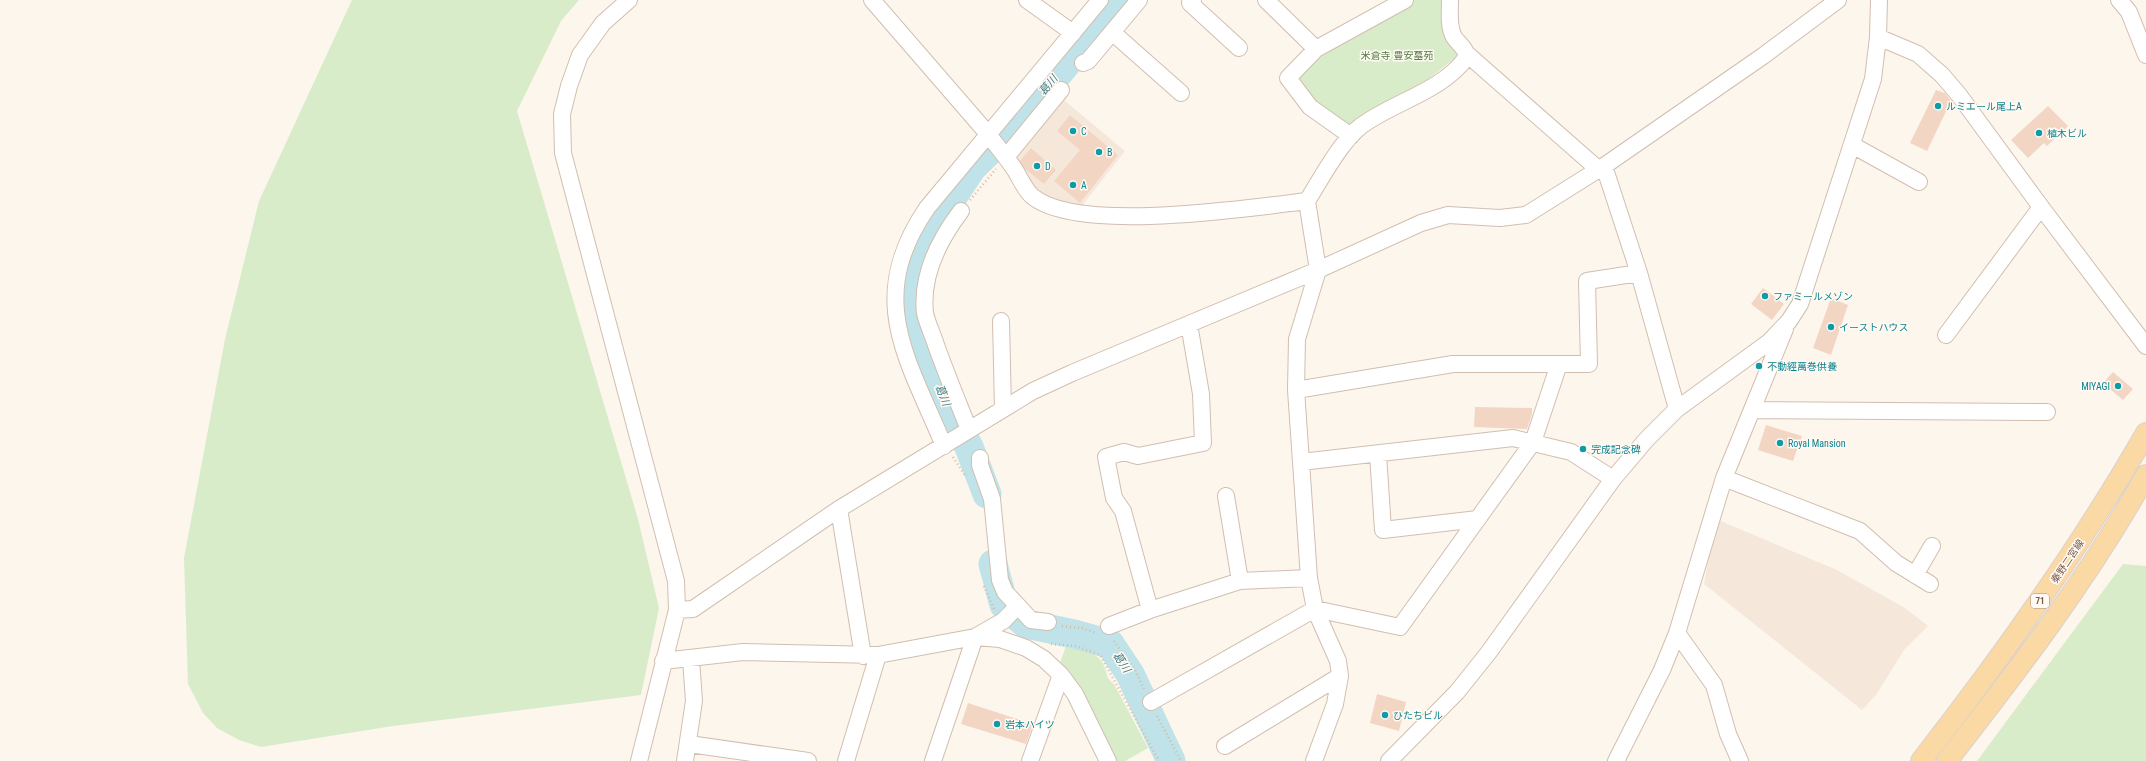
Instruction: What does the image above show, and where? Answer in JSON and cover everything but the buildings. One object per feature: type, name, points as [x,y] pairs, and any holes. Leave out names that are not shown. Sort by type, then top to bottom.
[{"type":"main road","name":"秦野二宮線","points":[[1921,761],[1990,673],[2073,553],[2146,432]]},
{"type":"main road","name":"秦野二宮線","points":[[1947,761],[2010,681],[2092,563],[2146,475]]},
{"type":"street","points":[[629,0],[603,23],[580,55],[569,86],[562,114],[563,153],[676,581],[677,610],[639,761]]},
{"type":"street","points":[[872,0],[988,134],[1032,195],[1063,210],[1100,215],[1166,216],[1232,211],[1307,201]]},
{"type":"street","points":[[1027,0],[1073,33]]},
{"type":"street","points":[[944,446],[897,330],[894,297],[906,241],[927,208],[1100,0]]},
{"type":"street","points":[[1083,63],[1088,61],[1139,0]]},
{"type":"street","points":[[1193,0],[1190,3],[1239,48]]},
{"type":"street","points":[[1266,0],[1316,49]]},
{"type":"street","points":[[1350,136],[1310,107],[1288,78],[1316,49],[1405,0]]},
{"type":"street","points":[[1450,0],[1450,25],[1452,35],[1467,54],[1601,167],[1639,273],[1677,409]]},
{"type":"street","points":[[677,610],[693,609],[839,509],[1033,391],[1072,373],[1318,270],[1421,223],[1448,215],[1500,218],[1526,215],[1601,167],[1763,56],[1838,0]]},
{"type":"street","points":[[1389,761],[1457,692],[1489,652],[1613,479],[1646,440],[1677,409],[1769,342],[1789,321],[1800,304],[1873,79],[1878,37],[1879,0]]},
{"type":"street","points":[[2119,0],[2129,12],[2146,55]]},
{"type":"street","points":[[1112,32],[1181,93]]},
{"type":"street","points":[[1878,37],[1918,54],[1942,75],[1959,95],[2146,346]]},
{"type":"street","points":[[1314,761],[1335,704],[1340,676],[1338,661],[1315,609],[1309,578],[1296,390],[1297,339],[1318,270],[1310,233],[1307,201],[1350,136],[1362,126],[1418,95],[1444,78],[1463,61],[1467,54]]},
{"type":"street","points":[[1006,157],[1061,90]]},
{"type":"street","points":[[1852,145],[1919,182]]},
{"type":"street","points":[[1946,335],[2041,207]]},
{"type":"street","points":[[961,212],[944,235],[933,260],[926,291],[925,314],[968,431]]},
{"type":"street","points":[[1296,390],[1452,364],[1589,364],[1587,281],[1639,273]]},
{"type":"street","points":[[1001,321],[1003,409]]},
{"type":"street","points":[[1616,761],[1662,670],[1677,633],[1724,478],[1789,321]]},
{"type":"street","points":[[1150,610],[1123,511],[1114,498],[1106,457],[1124,452],[1138,456],[1202,443],[1201,394],[1189,324]]},
{"type":"street","points":[[1151,702],[1315,609],[1400,627],[1533,442],[1559,364]]},
{"type":"street","points":[[1753,410],[2048,412]]},
{"type":"street","points":[[1301,462],[1513,438],[1571,452],[1613,479]]},
{"type":"street","points":[[1378,454],[1383,530],[1478,519]]},
{"type":"street","points":[[980,458],[980,465],[992,499],[1000,580],[1004,592],[1031,620],[1048,622]]},
{"type":"street","points":[[1724,478],[1860,531],[1896,563],[1930,584]]},
{"type":"street","points":[[1226,496],[1240,581]]},
{"type":"street","points":[[839,509],[870,656],[846,761]]},
{"type":"street","points":[[1915,575],[1932,546]]},
{"type":"street","points":[[1106,632],[1150,610],[1240,581],[1309,578]]},
{"type":"street","points":[[934,761],[975,637],[1002,621],[1017,607]]},
{"type":"street","points":[[1677,633],[1714,685],[1728,734],[1740,761]]},
{"type":"street","points":[[663,661],[744,652],[870,656],[975,637],[1000,639],[1026,648],[1044,659],[1061,675],[1075,694],[1108,761]]},
{"type":"street","points":[[685,761],[689,744],[694,701],[691,659]]},
{"type":"street","points":[[1030,761],[1061,675]]},
{"type":"street","points":[[1225,746],[1340,676]]},
{"type":"street","points":[[689,744],[808,761]]},
{"type":"path","points":[[961,212],[1006,157]]},
{"type":"path","points":[[1048,622],[1050,625],[1106,632],[1135,670],[1151,702],[1158,712],[1157,718],[1181,761]]},
{"type":"shaded area","points":[[1064,100],[1125,151],[1081,207],[1059,202],[1039,193],[1031,185],[1015,161],[1017,155]]},
{"type":"shaded area","points":[[1716,519],[1837,570],[1905,608],[1928,626],[1904,650],[1876,695],[1862,710],[1704,584]]},
{"type":"green space","points":[[352,0],[579,0],[561,21],[517,111],[638,519],[659,608],[641,695],[393,726],[261,747],[239,740],[217,728],[203,713],[188,684],[184,558],[225,339],[259,201]]},
{"type":"green space","name":"米倉寺 豊安墓苑","points":[[1415,0],[1445,0],[1445,38],[1458,52],[1456,57],[1417,88],[1353,124],[1344,123],[1328,116],[1321,110],[1297,81],[1298,74],[1322,56]]},
{"type":"green space","points":[[2123,564],[2146,566],[2146,761],[1977,761]]},
{"type":"green space","points":[[1066,646],[1084,650],[1099,658],[1109,679],[1114,684],[1148,748],[1125,761],[1116,761],[1059,666]]},
{"type":"waterway","name":"葛川","points":[[987,494],[969,447],[946,405],[922,343],[913,303],[914,272],[920,252],[942,213],[972,168],[1015,126],[1119,0]]},
{"type":"waterway","name":"葛川","points":[[993,564],[1004,605],[1026,624],[1074,634],[1110,644],[1130,674],[1171,761]]},
{"type":"place","name":"ルミエール尾上A","points":[[1938,106]]},
{"type":"place","name":"C","points":[[1073,131]]},
{"type":"place","name":"植木ビル","points":[[2039,133]]},
{"type":"place","name":"B","points":[[1099,152]]},
{"type":"place","name":"D","points":[[1037,166]]},
{"type":"place","name":"A","points":[[1073,185]]},
{"type":"place","name":"ファミールメゾン","points":[[1765,296]]},
{"type":"place","name":"イーストハウス","points":[[1831,327]]},
{"type":"place","name":"不動經萬巻供養","points":[[1759,366]]},
{"type":"place","name":"MIYAGI","points":[[2118,386]]},
{"type":"place","name":"Royal Mansion","points":[[1780,443]]},
{"type":"place","name":"完成記念碑","points":[[1583,449]]},
{"type":"place","name":"ひたちビル","points":[[1385,715]]},
{"type":"place","name":"岩本ハイツ","points":[[997,724]]}]
